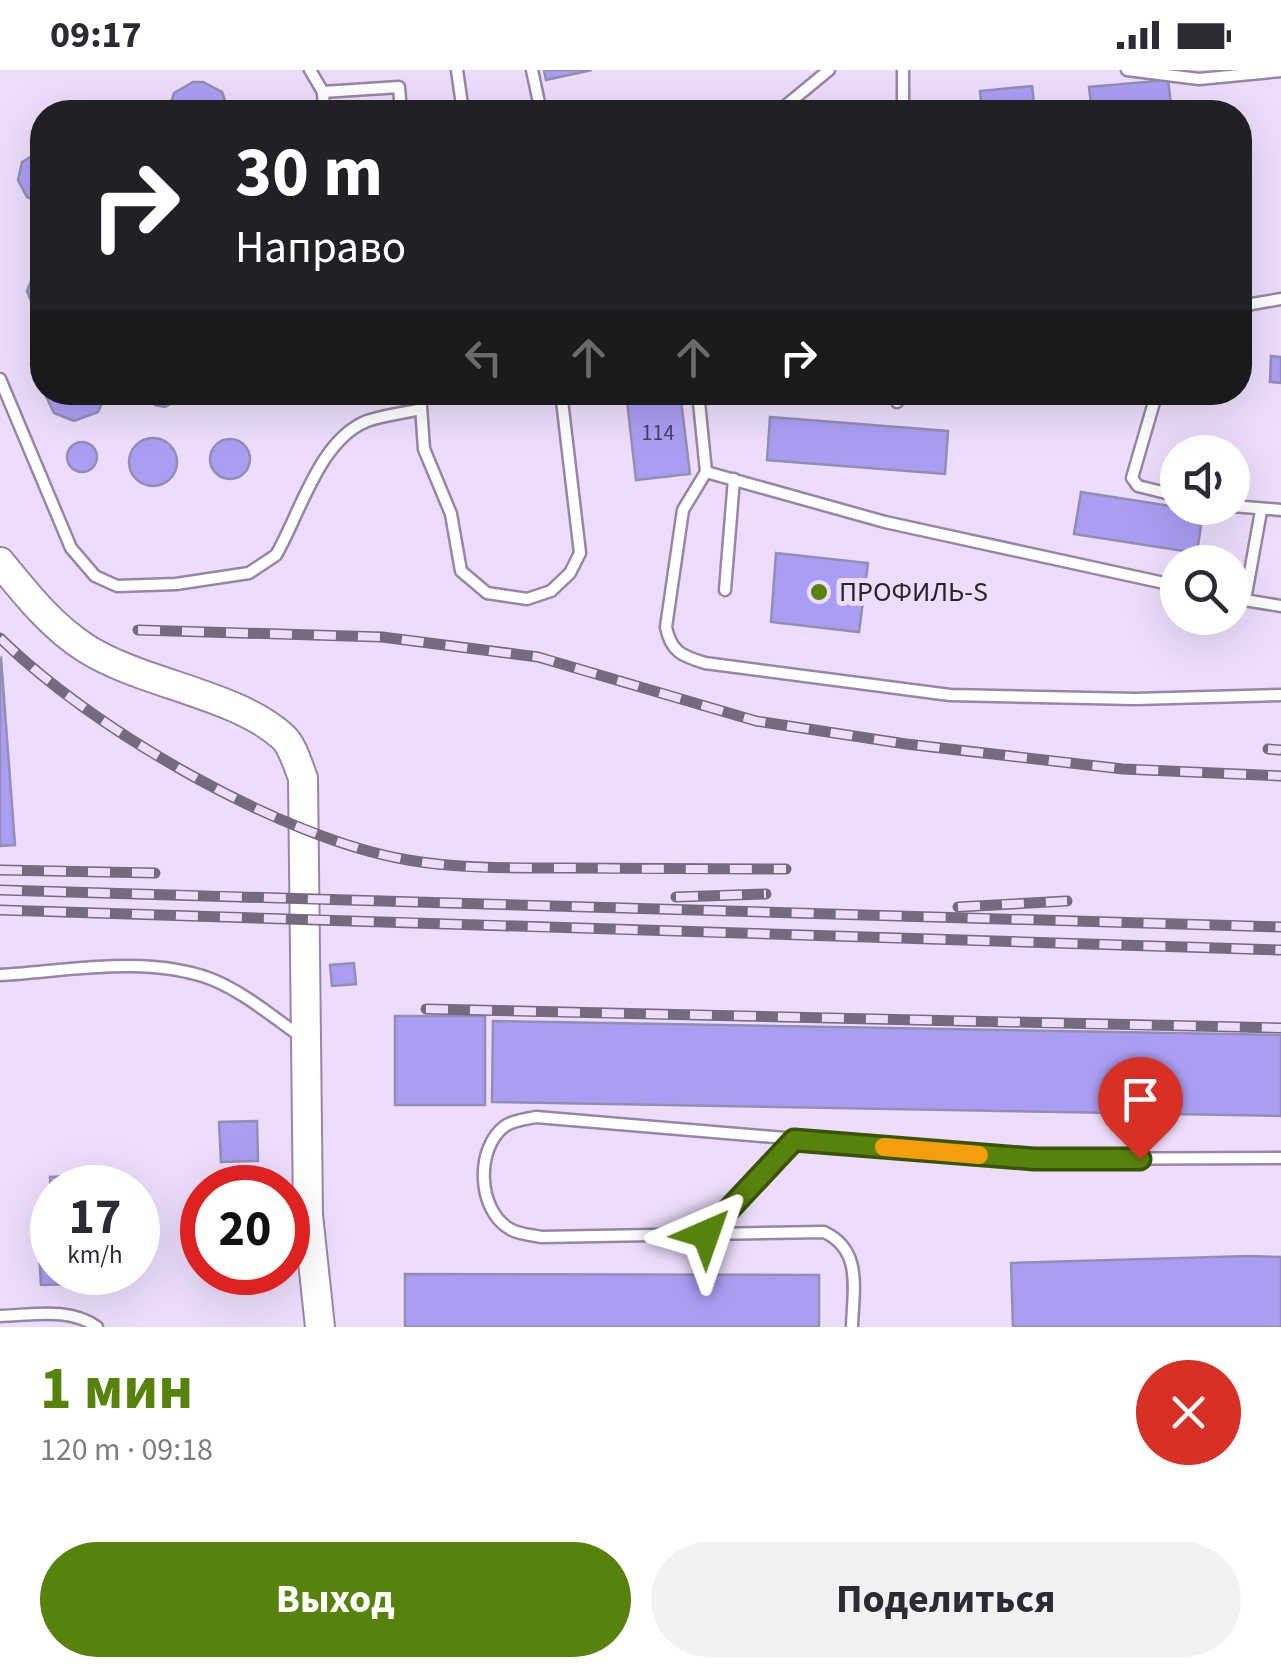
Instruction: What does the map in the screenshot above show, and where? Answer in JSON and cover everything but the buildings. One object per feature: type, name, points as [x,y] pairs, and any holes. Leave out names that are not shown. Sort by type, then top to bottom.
[{"type":"main road","points":[[0,562],[35,606],[86,648],[136,673],[212,700],[285,738],[303,778],[308,1216],[320,1327]]},
{"type":"lane","points":[[310,70],[323,100]]},
{"type":"lane","points":[[457,70],[462,100]]},
{"type":"lane","points":[[532,70],[538,100]]},
{"type":"lane","points":[[793,100],[829,70]]},
{"type":"lane","points":[[903,100],[904,70]]},
{"type":"lane","points":[[1127,70],[1199,79],[1281,71]]},
{"type":"lane","points":[[323,92],[400,87],[401,100]]},
{"type":"lane","points":[[1252,304],[1281,299]]},
{"type":"lane","points":[[0,379],[71,548],[95,576],[117,586],[176,584],[263,567],[276,555],[330,455],[348,432],[367,421],[421,409]]},
{"type":"lane","points":[[421,405],[427,461],[451,514],[462,571],[488,593],[527,599],[551,591],[570,573],[580,553],[563,405]]},
{"type":"lane","points":[[699,405],[706,472],[688,498],[680,527],[666,628],[669,642],[680,656],[705,663],[950,695],[1134,699],[1281,694]]},
{"type":"lane","points":[[1153,405],[1132,478],[1138,486],[1160,492]]},
{"type":"lane","points":[[706,472],[885,522],[1160,582]]},
{"type":"lane","points":[[725,590],[734,479]]},
{"type":"lane","points":[[1250,509],[1281,510]]},
{"type":"lane","points":[[1250,572],[1261,511]]},
{"type":"lane","points":[[1250,601],[1281,606]]},
{"type":"lane","points":[[0,975],[101,967],[196,974],[232,990],[304,1039]]},
{"type":"lane","points":[[852,1327],[853,1263],[847,1247],[824,1232],[541,1237],[511,1230],[494,1214],[484,1195],[487,1152],[495,1135],[509,1122],[536,1118],[1034,1159],[1281,1158]]},
{"type":"lane","points":[[706,1234],[794,1140]]},
{"type":"lane","points":[[0,1316],[64,1314],[84,1318],[98,1327]]},
{"type":"railway","points":[[138,630],[382,637],[538,657],[756,721],[906,744],[1123,769],[1281,776]]},
{"type":"railway","points":[[0,638],[85,708],[190,775],[303,829],[357,848],[408,860],[467,866],[786,869]]},
{"type":"railway","points":[[1268,749],[1281,750]]},
{"type":"railway","points":[[0,870],[155,873]]},
{"type":"railway","points":[[0,890],[1281,927]]},
{"type":"railway","points":[[676,897],[766,894]]},
{"type":"railway","points":[[958,907],[1067,901]]},
{"type":"railway","points":[[0,910],[1281,950]]},
{"type":"railway","points":[[426,1009],[1281,1028]]},
{"type":"slow traffic","points":[[884,1147],[979,1155]]},
{"type":"place","name":"ПРОФИЛЬ-S","points":[[819,592]]},
{"type":"route","points":[[706,1234],[794,1140],[1034,1159],[1140,1159]]}]
